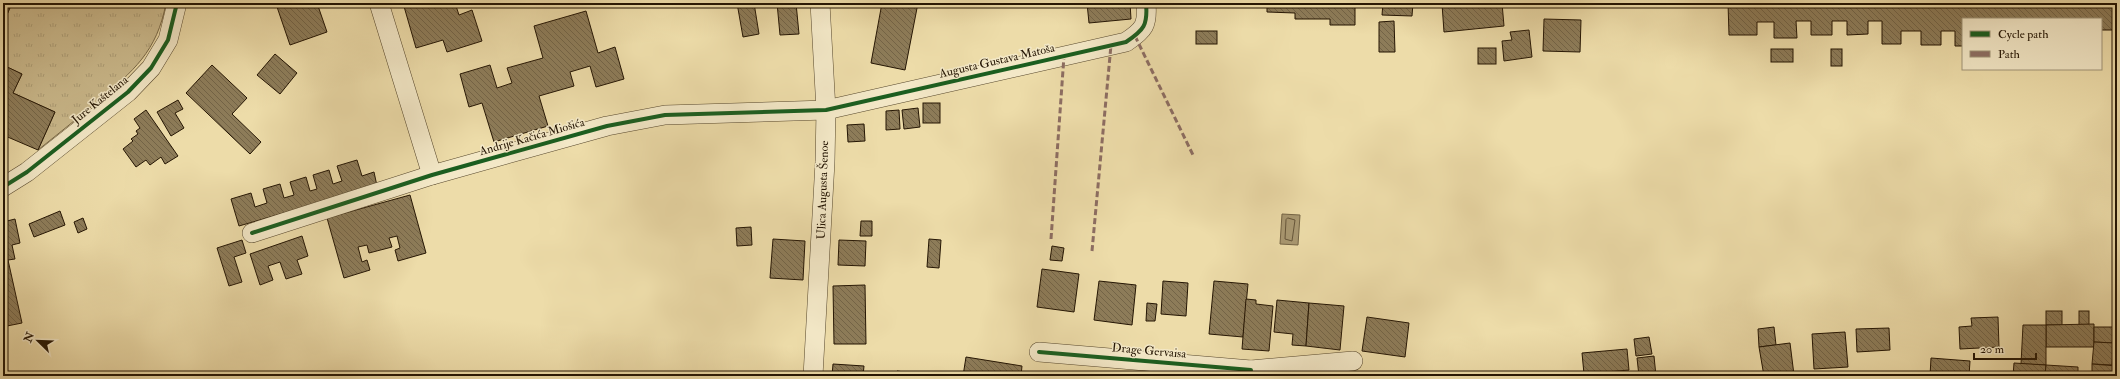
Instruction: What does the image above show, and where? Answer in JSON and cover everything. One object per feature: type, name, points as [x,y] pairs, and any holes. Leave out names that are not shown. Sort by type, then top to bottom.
[{"type":"street","name":"Jure Kaštelana","points":[[3,187],[27,172],[128,92],[152,68],[168,40],[177,3]]},
{"type":"street","points":[[379,3],[432,175]]},
{"type":"street","name":"Ulica Augusta Šenoe","points":[[813,376],[823,226],[826,110],[820,3]]},
{"type":"street","name":"Augusta Gustava Matoša","points":[[826,110],[1126,42],[1141,32],[1147,16],[1146,3]]},
{"type":"street","name":"Andrije Kačića Miošića","points":[[252,233],[432,175],[607,126],[665,115],[826,110]]},
{"type":"street","name":"Drage Gervaisa","points":[[1039,352],[1250,373],[1353,362]]},
{"type":"green space","points":[[12,3],[166,3],[162,20],[150,48],[133,70],[38,150],[55,112],[13,93],[22,74],[3,65],[3,24]]},
{"type":"water","points":[[1282,214],[1300,215],[1298,245],[1280,244]]},
{"type":"building","points":[[3,3],[12,3],[3,24]]},
{"type":"building","points":[[317,3],[327,32],[290,45],[276,4]]},
{"type":"building","points":[[403,3],[455,3],[459,15],[472,10],[482,41],[447,52],[443,40],[416,48]]},
{"type":"building","points":[[737,3],[754,3],[759,34],[743,37]]},
{"type":"building","points":[[777,3],[796,3],[799,34],[780,35]]},
{"type":"building","points":[[882,3],[918,3],[905,70],[871,63]]},
{"type":"building","points":[[1007,3],[1033,3],[1033,7]]},
{"type":"building","points":[[1087,3],[1130,3],[1131,19],[1089,23]]},
{"type":"building","points":[[1243,3],[1355,3],[1355,25],[1330,25],[1330,19],[1295,19],[1295,13],[1267,12],[1267,6],[1243,5]]},
{"type":"building","points":[[1383,3],[1413,3],[1412,16],[1382,15]]},
{"type":"building","points":[[1502,3],[1504,26],[1444,32],[1442,4]]},
{"type":"building","points":[[1728,3],[2117,3],[2117,42],[2115,42],[2114,30],[2102,30],[2102,18],[1962,18],[1962,46],[1955,46],[1955,31],[1941,31],[1941,45],[1921,45],[1921,31],[1901,31],[1901,44],[1882,44],[1882,21],[1868,21],[1868,34],[1847,35],[1847,21],[1832,21],[1832,35],[1811,35],[1811,21],[1796,21],[1797,38],[1774,38],[1774,22],[1757,22],[1757,35],[1729,35]]},
{"type":"building","points":[[586,11],[598,53],[615,47],[624,79],[596,87],[590,66],[570,72],[574,86],[539,96],[548,126],[494,142],[482,103],[469,107],[460,74],[490,65],[497,88],[512,83],[507,68],[543,58],[534,26]]},
{"type":"building","points":[[1544,19],[1581,20],[1580,52],[1543,51]]},
{"type":"building","points":[[1394,21],[1395,52],[1379,52],[1379,22]]},
{"type":"building","points":[[1529,30],[1532,57],[1504,61],[1502,41],[1512,40],[1510,32]]},
{"type":"building","points":[[1196,31],[1217,31],[1217,44],[1196,44]]},
{"type":"building","points":[[1478,48],[1496,48],[1496,64],[1478,64]]},
{"type":"building","points":[[1771,49],[1793,49],[1793,62],[1771,62]]},
{"type":"building","points":[[1831,49],[1842,49],[1842,66],[1831,66]]},
{"type":"building","points":[[275,54],[297,73],[280,94],[257,75]]},
{"type":"building","points":[[3,65],[22,74],[13,93],[55,112],[38,150],[3,135]]},
{"type":"building","points":[[212,65],[247,98],[232,114],[261,142],[250,154],[186,93]]},
{"type":"building","points":[[178,100],[183,109],[175,113],[184,128],[171,136],[157,112]]},
{"type":"building","points":[[923,103],[940,103],[940,123],[923,123]]},
{"type":"building","points":[[918,108],[920,127],[904,129],[902,110]]},
{"type":"building","points":[[146,110],[178,156],[165,164],[161,157],[150,165],[146,160],[136,167],[123,149],[133,141],[131,139],[138,134],[136,131],[140,128],[134,119]]},
{"type":"building","points":[[899,110],[900,129],[886,130],[886,111]]},
{"type":"building","points":[[864,124],[865,141],[848,142],[847,125]]},
{"type":"building","points":[[357,160],[362,176],[374,172],[377,186],[239,226],[231,199],[251,193],[255,207],[267,203],[263,189],[280,184],[284,198],[294,195],[290,182],[306,177],[310,191],[317,189],[313,175],[329,170],[333,184],[342,181],[337,166]]},
{"type":"building","points":[[410,195],[426,253],[398,261],[395,250],[400,248],[397,236],[389,238],[392,247],[369,253],[367,245],[358,247],[362,262],[367,260],[370,270],[344,278],[327,218]]},
{"type":"building","points":[[60,211],[65,225],[34,237],[29,224]]},
{"type":"building","points":[[83,218],[87,229],[78,233],[74,222]]},
{"type":"building","points":[[15,219],[20,243],[12,245],[15,259],[8,260],[22,323],[7,326],[3,309],[3,222]]},
{"type":"building","points":[[861,221],[872,221],[872,236],[860,236]]},
{"type":"building","points":[[751,227],[752,245],[737,246],[736,228]]},
{"type":"building","points":[[302,236],[308,256],[297,260],[302,274],[286,279],[280,262],[268,266],[273,280],[260,285],[250,254]]},
{"type":"building","points":[[773,239],[805,241],[803,280],[770,278]]},
{"type":"building","points":[[929,239],[941,240],[939,268],[927,267]]},
{"type":"building","points":[[242,240],[246,253],[234,257],[242,282],[229,286],[217,248]]},
{"type":"building","points":[[839,240],[866,241],[865,266],[838,265]]},
{"type":"building","points":[[1052,246],[1064,248],[1062,261],[1050,260]]},
{"type":"building","points":[[1042,269],[1079,274],[1074,312],[1037,307]]},
{"type":"building","points":[[1099,281],[1136,285],[1132,325],[1094,320]]},
{"type":"building","points":[[1163,281],[1188,283],[1186,316],[1161,314]]},
{"type":"building","points":[[1214,281],[1248,284],[1243,337],[1209,334]]},
{"type":"building","points":[[865,285],[866,344],[834,344],[833,286]]},
{"type":"building","points":[[1246,299],[1256,300],[1256,304],[1273,306],[1269,351],[1242,349]]},
{"type":"building","points":[[1277,300],[1309,303],[1306,346],[1292,345],[1293,334],[1274,332]]},
{"type":"building","points":[[1147,303],[1157,304],[1155,321],[1146,321]]},
{"type":"building","points":[[1309,303],[1344,306],[1340,350],[1306,346]]},
{"type":"building","points":[[2046,311],[2062,311],[2062,325],[2046,325]]},
{"type":"building","points":[[2079,311],[2089,311],[2089,325],[2079,325]]},
{"type":"building","points":[[1367,317],[1409,323],[1405,357],[1362,351]]},
{"type":"building","points":[[1998,317],[1999,347],[1960,349],[1959,327],[1972,326],[1971,318]]},
{"type":"building","points":[[2094,324],[2094,347],[2046,347],[2046,325]]},
{"type":"building","points":[[2023,325],[2046,325],[2046,365],[2021,364]]},
{"type":"building","points":[[1774,327],[1776,345],[1759,347],[1758,329]]},
{"type":"building","points":[[2094,327],[2113,327],[2114,343],[2094,342]]},
{"type":"building","points":[[1889,328],[1890,350],[1857,352],[1856,329]]},
{"type":"building","points":[[1845,332],[1848,367],[1814,369],[1812,334]]},
{"type":"building","points":[[1649,337],[1652,354],[1636,356],[1634,339]]},
{"type":"building","points":[[2094,342],[2114,343],[2112,365],[2092,364]]},
{"type":"building","points":[[1790,343],[1794,375],[1764,376],[1759,347]]},
{"type":"building","points":[[1627,349],[1629,370],[1584,374],[1582,353]]},
{"type":"building","points":[[1654,356],[1656,376],[1639,376],[1637,358]]},
{"type":"building","points":[[966,357],[1022,366],[1021,376],[963,376]]},
{"type":"building","points":[[1931,358],[1970,361],[1969,376],[1930,376]]},
{"type":"building","points":[[2014,363],[2046,365],[2045,376],[2013,376]]},
{"type":"building","points":[[833,364],[864,366],[863,376],[832,376]]},
{"type":"building","points":[[2092,364],[2117,366],[2116,376],[2092,376]]},
{"type":"building","points":[[2046,365],[2078,367],[2078,376],[2045,376]]},
{"type":"building","points":[[897,371],[934,376],[897,376]]},
{"type":"building","points":[[1629,371],[1630,376],[1618,376],[1617,372]]},
{"type":"marked path","points":[[1135,36],[1193,155]]},
{"type":"marked path","points":[[1092,251],[1111,45]]},
{"type":"marked path","points":[[1051,239],[1064,56]]},
{"type":"cycle path","points":[[3,187],[27,172],[128,92],[151,68],[168,40],[177,3]]},
{"type":"cycle path","points":[[252,233],[432,175],[607,126],[665,115],[826,110],[1126,42],[1137,34],[1144,26],[1146,17],[1146,3]]},
{"type":"cycle path","points":[[1039,352],[1251,370],[1250,376]]}]
